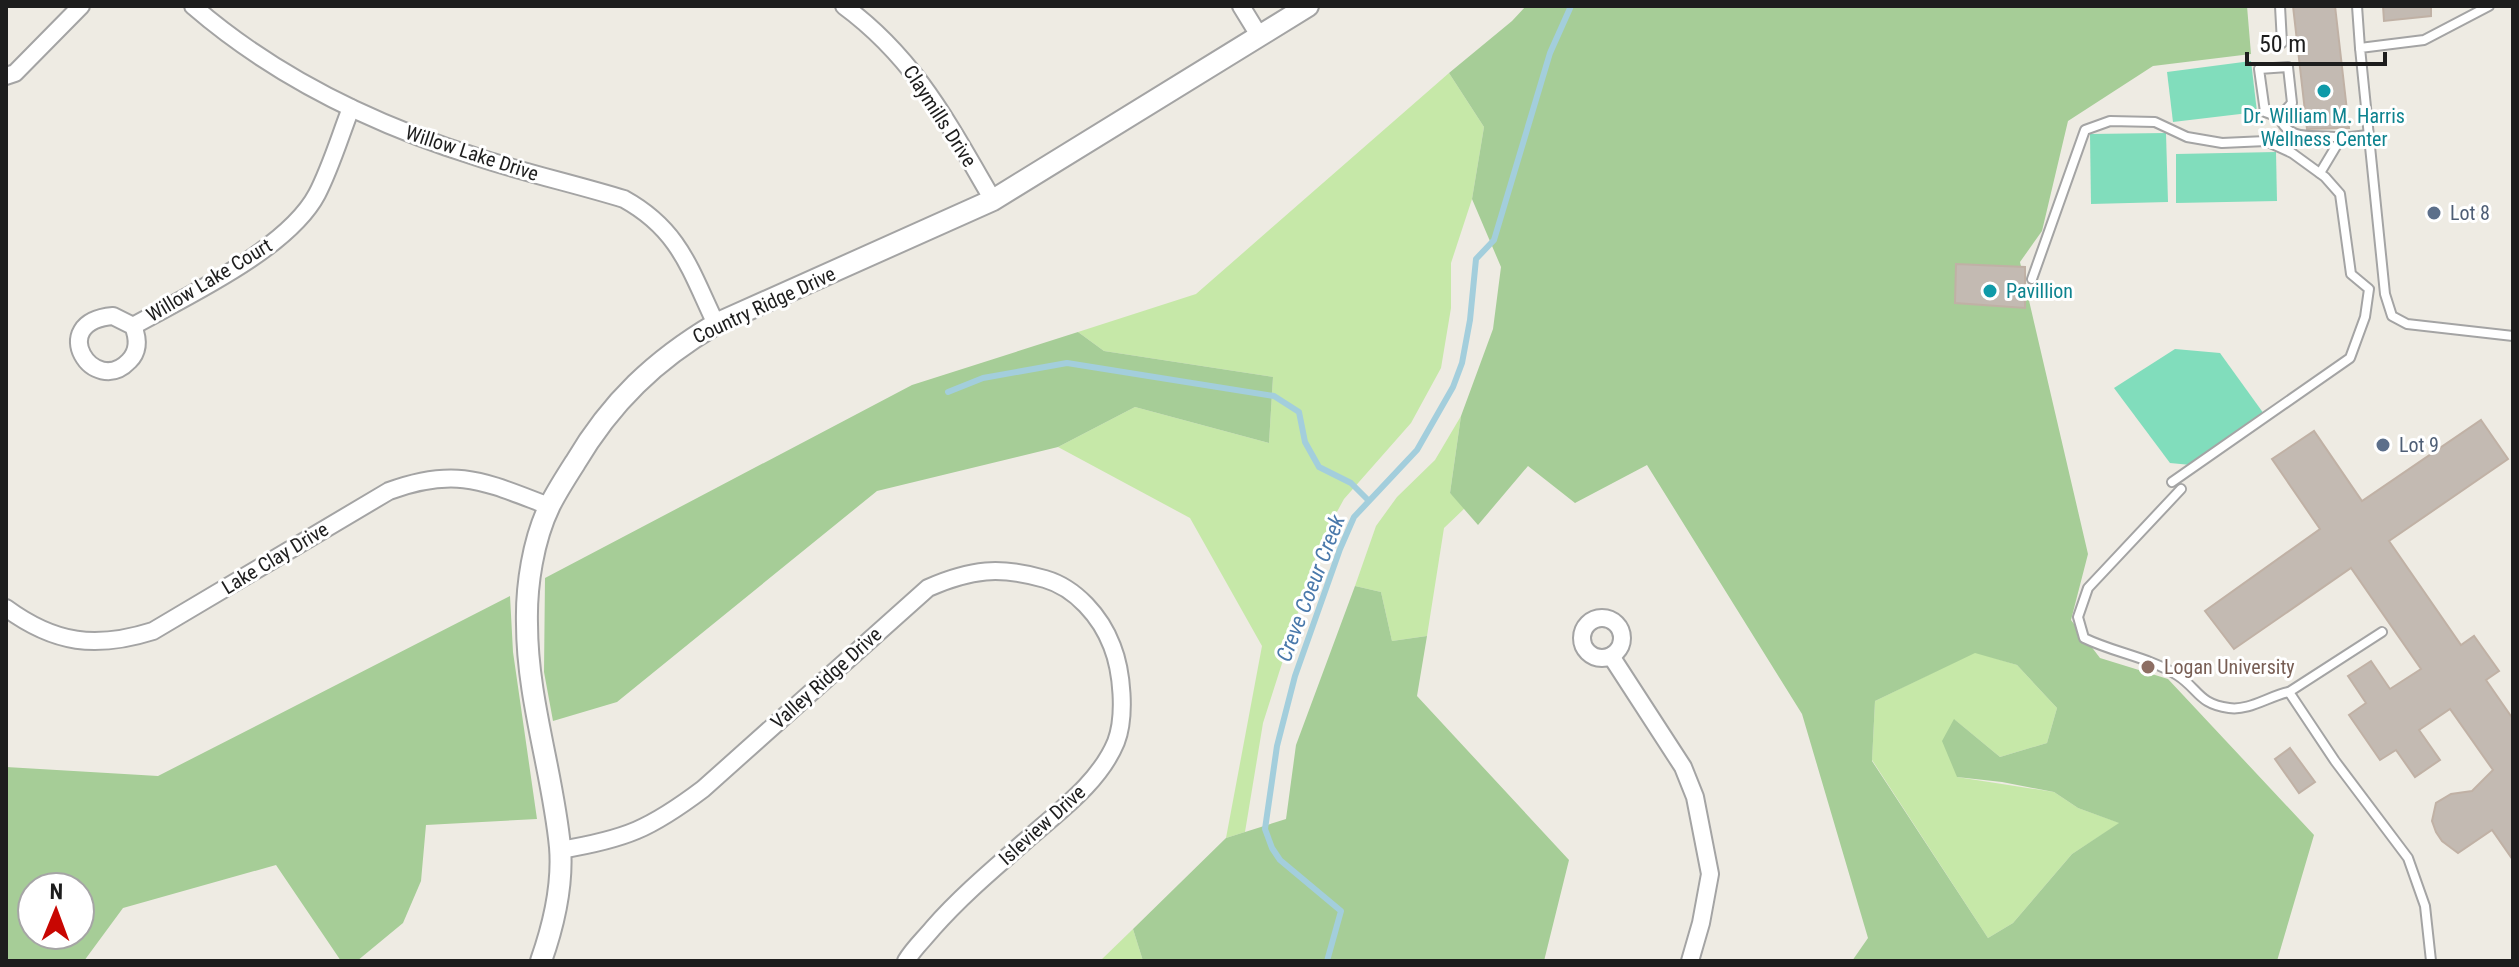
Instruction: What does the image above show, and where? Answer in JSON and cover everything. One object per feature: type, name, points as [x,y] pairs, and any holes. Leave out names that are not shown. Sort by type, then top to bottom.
[{"type":"street","points":[[6,76],[15,73],[81,6]]},
{"type":"street","name":"Willow Lake Drive","points":[[193,6],[271,64],[351,108],[404,132],[477,158],[624,199],[642,209],[669,232],[716,324]]},
{"type":"street","name":"Claymills Drive","points":[[844,6],[875,29],[930,94],[993,200]]},
{"type":"street","points":[[1241,6],[1260,37]]},
{"type":"street","name":"Country Ridge Drive","points":[[541,961],[557,895],[560,850],[530,666],[528,594],[536,545],[549,506],[603,420],[677,347],[716,324],[993,200],[1308,6]]},
{"type":"street","name":"Willow Lake Court","points":[[133,326],[269,245],[303,214],[317,194],[351,108]]},
{"type":"street","name":"Lake Clay Drive","points":[[6,608],[44,631],[69,640],[126,640],[153,631],[389,491],[417,481],[460,477],[481,480],[549,506]]},
{"type":"street","name":"Valley Ridge Drive","points":[[560,850],[631,835],[667,817],[703,789],[918,596],[955,576],[991,569],[1053,581],[1074,594],[1097,618]]},
{"type":"street","name":"Isleview Drive","points":[[906,961],[961,897],[1097,775],[1117,741],[1122,702],[1119,665],[1097,618]]},
{"type":"street","points":[[1611,656],[1683,767],[1695,797],[1710,874],[1690,961]]},
{"type":"lane","points":[[2280,6],[2282,43]]},
{"type":"lane","points":[[2357,6],[2385,294],[2392,316],[2407,324],[2513,336]]},
{"type":"lane","points":[[2360,48],[2424,40],[2474,10],[2489,6]]},
{"type":"lane","points":[[2279,117],[2292,103],[2288,67],[2259,69],[2265,112],[2279,117],[2284,129],[2296,135],[2341,138],[2368,135]]},
{"type":"lane","points":[[2032,279],[2085,130],[2110,121],[2155,122],[2187,137],[2222,143],[2266,141],[2292,153],[2320,173],[2340,194],[2351,274],[2369,289],[2365,317],[2350,358],[2172,482]]},
{"type":"lane","points":[[2320,173],[2341,138]]},
{"type":"lane","points":[[2181,489],[2088,588],[2078,617],[2084,638],[2107,649],[2151,661],[2181,677],[2206,702],[2231,708],[2247,707],[2270,696],[2289,692],[2382,632]]},
{"type":"lane","points":[[2289,692],[2335,761],[2408,858],[2425,906],[2431,961]]},
{"type":"green space","points":[[1526,6],[2247,6],[2251,54],[2153,66],[2068,121],[2042,231],[2020,262],[2088,554],[2071,620],[2100,658],[2168,679],[2314,835],[2277,961],[1852,961],[1868,938],[1802,714],[1647,465],[1575,503],[1528,466],[1478,525],[1450,493],[1461,416],[1493,329],[1501,267],[1472,199],[1484,127],[1449,73]],"holes":[[[1975,653],[2017,665],[2057,708],[2047,743],[2000,757],[1954,719],[1942,741],[1957,777],[2054,792],[2078,808],[2119,823],[2072,854],[2013,923],[1988,938],[1872,761],[1875,701]]]},
{"type":"green space","points":[[2251,61],[2257,112],[2173,122],[2167,72]]},
{"type":"green space","points":[[1449,73],[1484,127],[1472,199],[1451,263],[1451,308],[1441,368],[1411,423],[1344,499],[1321,541],[1263,723],[1245,832],[1226,838],[1262,646],[1190,518],[1058,447],[1135,407],[1269,443],[1273,377],[1104,351],[1078,332],[1196,294]]},
{"type":"green space","points":[[2166,133],[2168,202],[2091,204],[2090,134]]},
{"type":"green space","points":[[2276,152],[2277,201],[2176,203],[2176,154]]},
{"type":"green space","points":[[1078,332],[1104,351],[1273,377],[1269,443],[1135,407],[1058,447],[877,491],[617,702],[553,721],[544,672],[545,578],[912,385]]},
{"type":"green space","points":[[2175,349],[2220,353],[2264,414],[2191,465],[2170,463],[2114,388]]},
{"type":"green space","points":[[1461,416],[1450,493],[1466,507],[1444,528],[1427,636],[1392,641],[1381,592],[1355,586],[1376,526],[1397,497],[1435,460]]},
{"type":"green space","points":[[1355,586],[1381,592],[1392,641],[1427,636],[1417,696],[1569,860],[1544,961],[1143,961],[1133,929],[1226,838],[1286,819],[1296,745]]},
{"type":"green space","points":[[510,596],[513,652],[537,819],[426,825],[421,881],[403,923],[357,961],[341,961],[276,865],[123,908],[96,945],[96,871],[16,871],[16,951],[91,951],[84,961],[6,961],[6,767],[158,776]]},
{"type":"green space","points":[[1975,652],[2017,665],[2057,708],[2047,743],[2000,757],[1955,720],[1957,777],[2054,792],[2078,808],[2120,823],[2072,854],[2013,923],[1988,938],[1872,760],[1875,701]]},
{"type":"green space","points":[[1133,929],[1143,961],[1100,961]]},
{"type":"building","name":"Dr. William M. Harris Wellness Center","points":[[2293,6],[2335,6],[2349,128],[2307,129]]},
{"type":"building","points":[[2383,6],[2431,6],[2431,16],[2384,21]]},
{"type":"building","name":"Pavillion","points":[[1956,264],[2025,267],[2025,308],[1955,303]]},
{"type":"building","points":[[2481,420],[2508,459],[2389,541],[2461,645],[2474,636],[2499,671],[2486,680],[2513,719],[2513,860],[2492,830],[2458,853],[2436,832],[2432,821],[2436,803],[2451,794],[2472,791],[2493,770],[2450,709],[2419,730],[2440,760],[2415,777],[2396,750],[2380,760],[2349,715],[2366,703],[2348,676],[2371,661],[2390,689],[2421,669],[2351,568],[2234,649],[2205,611],[2320,529],[2272,459],[2314,431],[2362,501]]},
{"type":"building","points":[[2290,748],[2315,782],[2299,793],[2275,759]]},
{"type":"waterway","name":"Creve Coeur Creek","points":[[1327,961],[1341,911],[1280,860],[1265,829],[1277,746],[1295,676],[1354,517],[1417,450],[1453,387],[1462,363],[1470,320],[1476,259],[1494,240],[1550,53],[1571,6]]},
{"type":"waterway","points":[[948,392],[983,378],[1067,363],[1274,396],[1299,412],[1305,442],[1319,467],[1351,483],[1368,500]]},
{"type":"place","name":"Dr. William M. Harris Wellness Center","points":[[2324,91]]},
{"type":"place","name":"Lot 8","points":[[2434,213]]},
{"type":"place","name":"Pavillion","points":[[1990,291]]},
{"type":"place","name":"Lot 9","points":[[2383,445]]},
{"type":"place","name":"Logan University","points":[[2148,667]]}]
